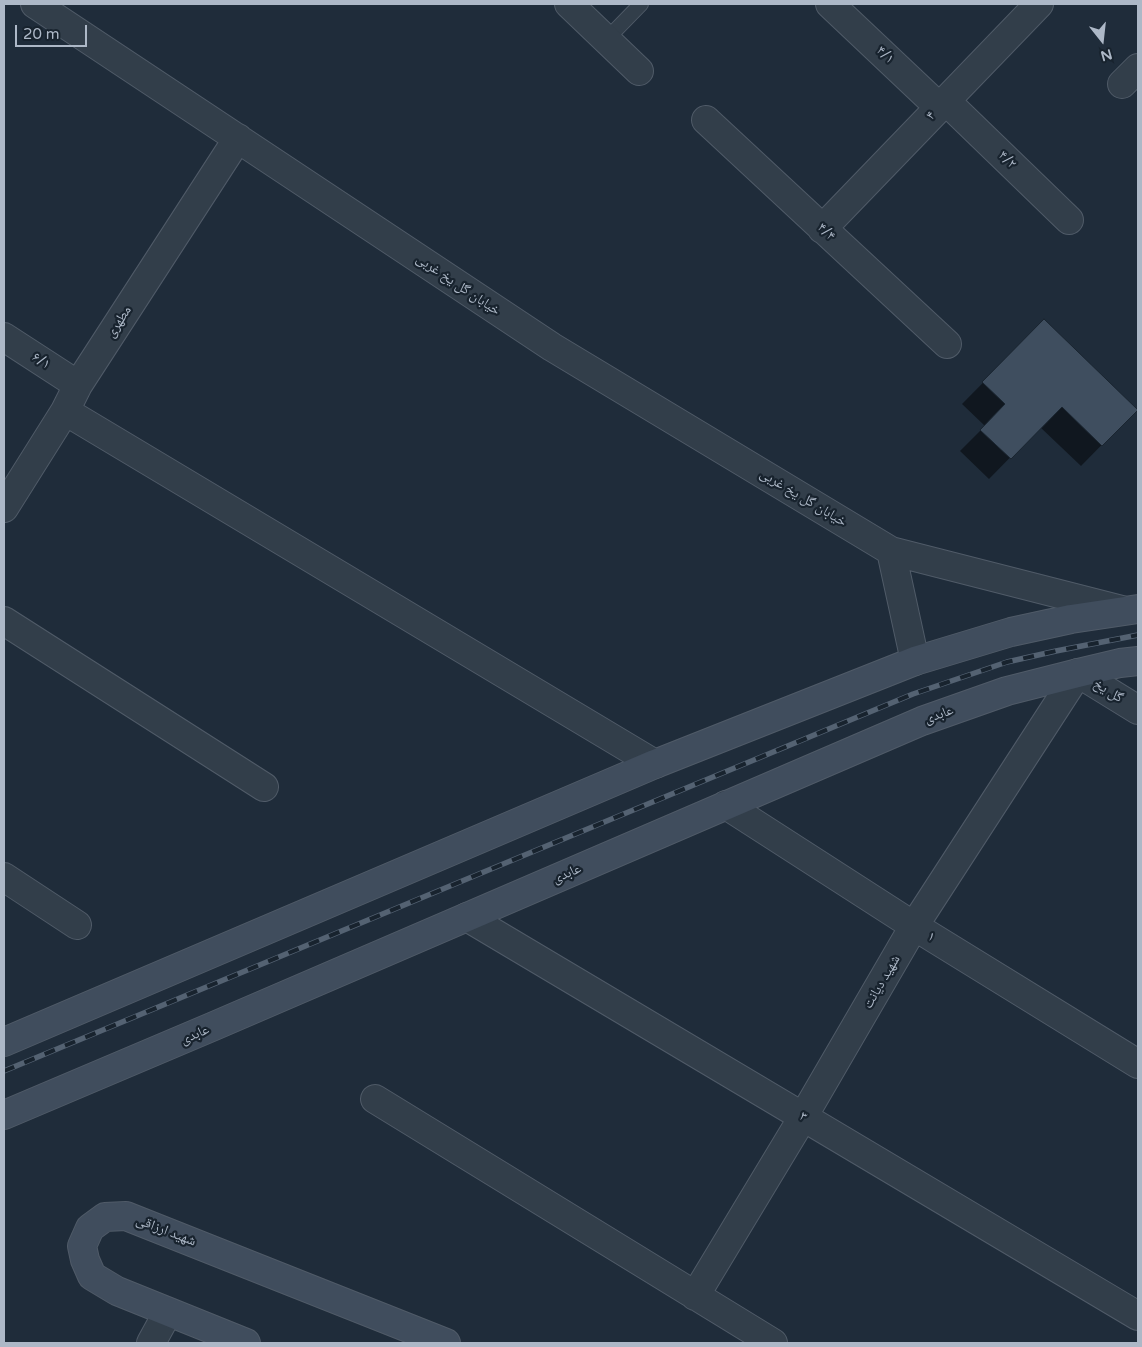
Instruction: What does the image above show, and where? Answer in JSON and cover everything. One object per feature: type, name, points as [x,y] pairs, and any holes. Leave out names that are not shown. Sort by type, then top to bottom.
[{"type":"main road","points":[[4,1042],[655,764],[915,661],[1011,632],[1071,619],[1130,610]]},
{"type":"main road","name":"عابدی","points":[[4,1115],[922,721],[1007,690],[1120,663],[1138,661]]},
{"type":"main road","name":"شهید ارزاقی","points":[[246,1343],[117,1291],[92,1276],[82,1246],[90,1228],[105,1217],[126,1216],[446,1343]]},
{"type":"street","name":"خیابان گل یخ غربی","points":[[35,4],[552,347],[891,551],[1130,610]]},
{"type":"street","points":[[569,4],[639,71]]},
{"type":"street","name":"۴/۱","points":[[830,4],[943,104]]},
{"type":"street","name":"۴","points":[[822,228],[1040,4]]},
{"type":"street","name":"۴/۲","points":[[943,104],[1069,220]]},
{"type":"street","name":"۴/۴","points":[[706,120],[947,344]]},
{"type":"street","name":"مطهری","points":[[4,508],[65,411],[78,385],[238,138]]},
{"type":"street","name":"۶/۱","points":[[4,337],[78,385]]},
{"type":"street","points":[[65,411],[655,764]]},
{"type":"street","points":[[891,551],[915,661]]},
{"type":"street","points":[[4,621],[264,787]]},
{"type":"street","name":"گل یخ","points":[[1078,673],[1138,710]]},
{"type":"street","name":"شهید دیانت","points":[[694,1296],[803,1117],[914,926],[1078,673]]},
{"type":"street","name":"۱","points":[[726,806],[914,926],[1138,1064]]},
{"type":"street","points":[[4,877],[77,925]]},
{"type":"street","name":"۳","points":[[468,917],[1138,1316]]},
{"type":"street","points":[[376,1099],[773,1343]]},
{"type":"street","points":[[151,1343],[168,1312]]},
{"type":"lane","points":[[606,40],[641,4]]},
{"type":"building","points":[[1044,319],[1138,410],[1102,446],[1062,407],[1011,459],[980,430],[1005,404],[982,382]]},
{"type":"railway","points":[[4,1071],[913,694],[1007,662],[1138,635]]}]
